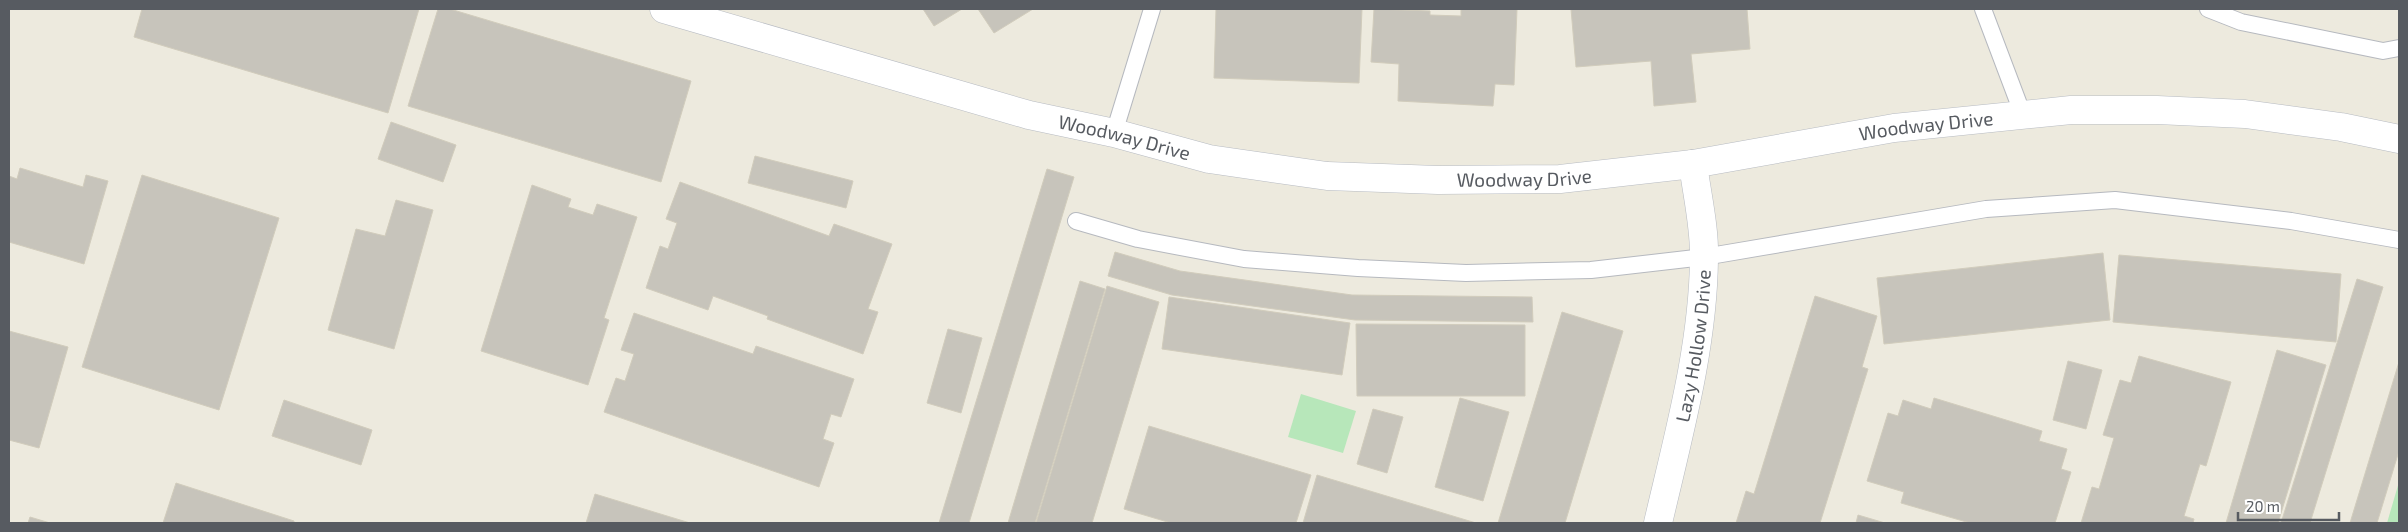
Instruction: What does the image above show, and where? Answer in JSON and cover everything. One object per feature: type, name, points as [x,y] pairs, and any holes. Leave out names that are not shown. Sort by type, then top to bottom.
[{"type":"street","name":"Woodway Drive","points":[[664,9],[1029,115],[1114,133],[1209,159],[1327,176],[1438,180],[1560,179],[1693,164],[1894,128],[2071,110],[2157,110],[2245,114],[2341,127],[2399,138]]},
{"type":"street","name":"Lazy Hollow Drive","points":[[1658,523],[1687,396],[1701,308],[1704,257],[1693,164]]},
{"type":"lane","points":[[1114,133],[1152,9]]},
{"type":"lane","points":[[1982,9],[2023,115]]},
{"type":"lane","points":[[2208,9],[2241,22],[2383,51],[2399,48]]},
{"type":"lane","points":[[1076,221],[1138,239],[1244,259],[1358,268],[1466,273],[1570,272],[1704,257],[1986,209],[2115,200],[2291,220],[2399,240]]},
{"type":"green space","points":[[1301,394],[1356,411],[1343,453],[1288,437]]},
{"type":"green space","points":[[2399,482],[2399,523],[2387,523]]},
{"type":"building","points":[[142,9],[419,9],[388,113],[134,37]]},
{"type":"building","points":[[438,9],[450,9],[691,81],[661,182],[408,106]]},
{"type":"building","points":[[923,9],[962,9],[934,26]]},
{"type":"building","points":[[978,9],[1033,9],[994,33]]},
{"type":"building","points":[[1216,9],[1362,9],[1359,83],[1214,78]]},
{"type":"building","points":[[1374,9],[1430,11],[1430,15],[1461,16],[1461,9],[1517,9],[1514,85],[1495,84],[1493,106],[1398,101],[1399,64],[1371,62]]},
{"type":"building","points":[[1571,9],[1747,9],[1750,49],[1691,54],[1696,102],[1654,106],[1651,61],[1576,67]]},
{"type":"building","points":[[391,122],[456,145],[443,182],[378,159]]},
{"type":"building","points":[[755,156],[853,181],[846,208],[748,183]]},
{"type":"building","points":[[20,168],[83,187],[86,175],[108,181],[84,264],[9,242],[9,176],[17,179]]},
{"type":"building","points":[[1047,169],[1074,177],[969,523],[939,523]]},
{"type":"building","points":[[142,175],[279,218],[219,410],[82,367]]},
{"type":"building","points":[[680,182],[829,236],[834,224],[892,244],[868,309],[878,312],[863,354],[767,319],[768,316],[713,296],[708,310],[646,288],[660,246],[668,249],[677,223],[666,219]]},
{"type":"building","points":[[532,185],[571,199],[568,207],[593,215],[597,204],[637,217],[604,318],[609,320],[588,385],[481,351]]},
{"type":"building","points":[[396,200],[433,210],[394,349],[328,330],[356,229],[385,236]]},
{"type":"building","points":[[1115,252],[1180,271],[1352,295],[1532,297],[1533,322],[1355,320],[1172,295],[1108,276]]},
{"type":"building","points":[[2103,253],[2110,320],[1884,344],[1877,278]]},
{"type":"building","points":[[2119,255],[2341,274],[2336,342],[2113,322]]},
{"type":"building","points":[[2357,279],[2383,287],[2310,523],[2281,523]]},
{"type":"building","points":[[1080,281],[1105,289],[1035,523],[1008,523]]},
{"type":"building","points":[[1107,286],[1159,302],[1092,523],[1036,523]]},
{"type":"building","points":[[1815,296],[1877,316],[1862,367],[1868,369],[1820,523],[1736,523],[1746,491],[1754,494]]},
{"type":"building","points":[[1169,297],[1350,323],[1342,375],[1162,349]]},
{"type":"building","points":[[1562,312],[1623,331],[1565,523],[1498,523]]},
{"type":"building","points":[[634,313],[753,354],[756,346],[854,379],[841,417],[831,414],[823,439],[834,443],[819,487],[604,412],[616,378],[625,381],[634,354],[621,350]]},
{"type":"building","points":[[1356,324],[1525,325],[1525,396],[1357,396]]},
{"type":"building","points":[[948,329],[982,338],[961,413],[927,403]]},
{"type":"building","points":[[9,331],[68,347],[39,448],[9,440]]},
{"type":"building","points":[[2277,350],[2326,365],[2278,523],[2226,523]]},
{"type":"building","points":[[2139,356],[2231,382],[2206,466],[2200,464],[2184,516],[2194,519],[2193,523],[2081,523],[2092,487],[2099,489],[2114,438],[2103,435],[2120,380],[2131,383]]},
{"type":"building","points":[[2068,361],[2102,370],[2086,429],[2053,420]]},
{"type":"building","points":[[2399,362],[2399,451],[2377,523],[2350,523]]},
{"type":"building","points":[[1460,398],[1509,412],[1483,501],[1435,487]]},
{"type":"building","points":[[1934,398],[2042,431],[2039,441],[2067,449],[2061,469],[2071,472],[2055,523],[1970,523],[1901,503],[1904,492],[1867,481],[1888,413],[1898,416],[1903,400],[1931,409]]},
{"type":"building","points":[[284,400],[372,430],[361,465],[272,436]]},
{"type":"building","points":[[1373,409],[1403,417],[1387,473],[1357,464]]},
{"type":"building","points":[[1149,426],[1311,475],[1296,523],[1171,523],[1124,509]]},
{"type":"building","points":[[1317,475],[1476,523],[1303,523]]},
{"type":"building","points":[[176,483],[294,521],[294,523],[163,523]]},
{"type":"building","points":[[595,494],[690,523],[586,523]]},
{"type":"building","points":[[1858,515],[1885,523],[1856,523]]},
{"type":"building","points":[[30,517],[50,523],[28,523]]}]
